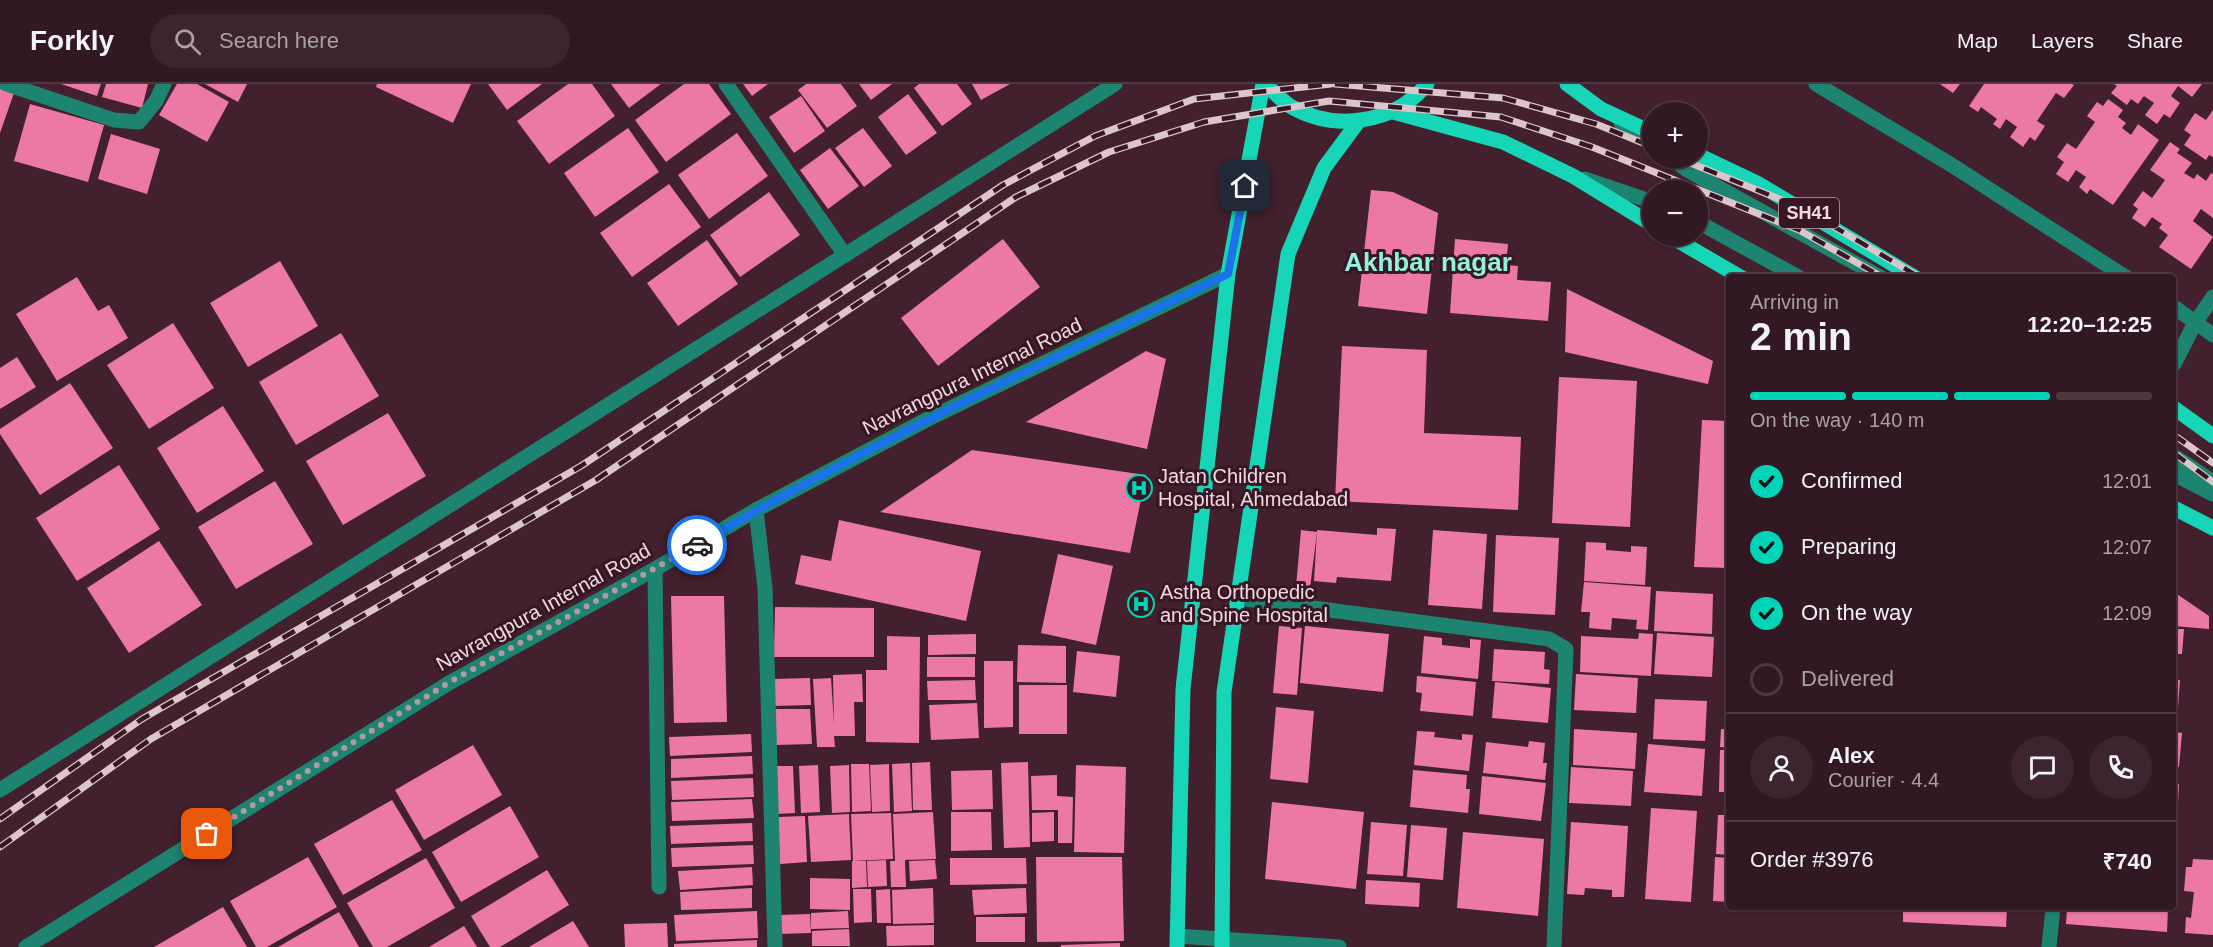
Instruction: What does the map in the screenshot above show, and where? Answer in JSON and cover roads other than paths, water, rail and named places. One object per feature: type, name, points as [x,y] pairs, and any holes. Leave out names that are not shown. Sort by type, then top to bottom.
[{"type":"main road","points":[[1177,942],[1183,689],[1228,274],[1264,84],[1290,105],[1322,119],[1358,122],[1393,112],[1419,94],[1427,84]]},
{"type":"main road","points":[[1567,84],[1602,109],[1642,128]]},
{"type":"main road","points":[[1393,112],[1503,142],[1573,176],[1642,218]]},
{"type":"main road","points":[[1222,943],[1224,692],[1288,254],[1324,168],[1358,122]]},
{"type":"main road","name":"SH41","points":[[1708,160],[1757,183],[1909,274]]},
{"type":"main road","points":[[1687,246],[1735,274]]},
{"type":"main road","points":[[2176,409],[2213,436]]},
{"type":"main road","points":[[2176,509],[2213,528]]},
{"type":"street","points":[[6,84],[114,120],[139,122],[156,101],[164,84]]},
{"type":"street","points":[[726,84],[845,255]]},
{"type":"street","points":[[0,790],[1115,84]]},
{"type":"street","points":[[1816,84],[1950,164],[2121,274]]},
{"type":"street","points":[[1602,109],[1642,138]]},
{"type":"street","points":[[1685,168],[1875,274]]},
{"type":"street","points":[[1573,176],[1642,198]]},
{"type":"street","points":[[1708,227],[1793,274]]},
{"type":"street","name":"Navrangpura Internal Road","points":[[26,947],[448,683],[655,569],[756,510],[928,419],[1228,274]]},
{"type":"street","points":[[2176,360],[2195,323],[2213,297]]},
{"type":"street","points":[[2176,309],[2213,335]]},
{"type":"street","points":[[2176,457],[2213,482]]},
{"type":"street","points":[[2176,475],[2213,494]]},
{"type":"street","points":[[756,510],[765,588],[775,947]]},
{"type":"street","points":[[655,569],[658,887]]},
{"type":"street","points":[[1238,598],[1549,639],[1566,649],[1554,947]]},
{"type":"street","points":[[2049,947],[2054,910]]},
{"type":"street","points":[[1177,942],[1339,947]]},
{"type":"railway","points":[[0,819],[142,719],[581,466],[1003,185],[1095,136],[1194,99],[1331,84]]},
{"type":"railway","points":[[1335,84],[1503,98],[1596,124],[1642,143]]},
{"type":"railway","points":[[0,847],[151,739],[596,480],[1016,197],[1109,152],[1204,122],[1329,101],[1501,117],[1592,147],[1799,230],[1877,274]]},
{"type":"railway","points":[[1703,168],[1804,209],[1914,274]]},
{"type":"railway","points":[[2176,436],[2213,463]]},
{"type":"railway","points":[[2176,454],[2213,482]]},
{"type":"place","name":"Jatan Children Hospital, Ahmedabad","points":[[1139,488]]},
{"type":"place","name":"Astha Orthopedic and Spine Hospital","points":[[1141,604]]},
{"type":"district","name":"Akhbar nagar","points":[[1428,262]]}]
